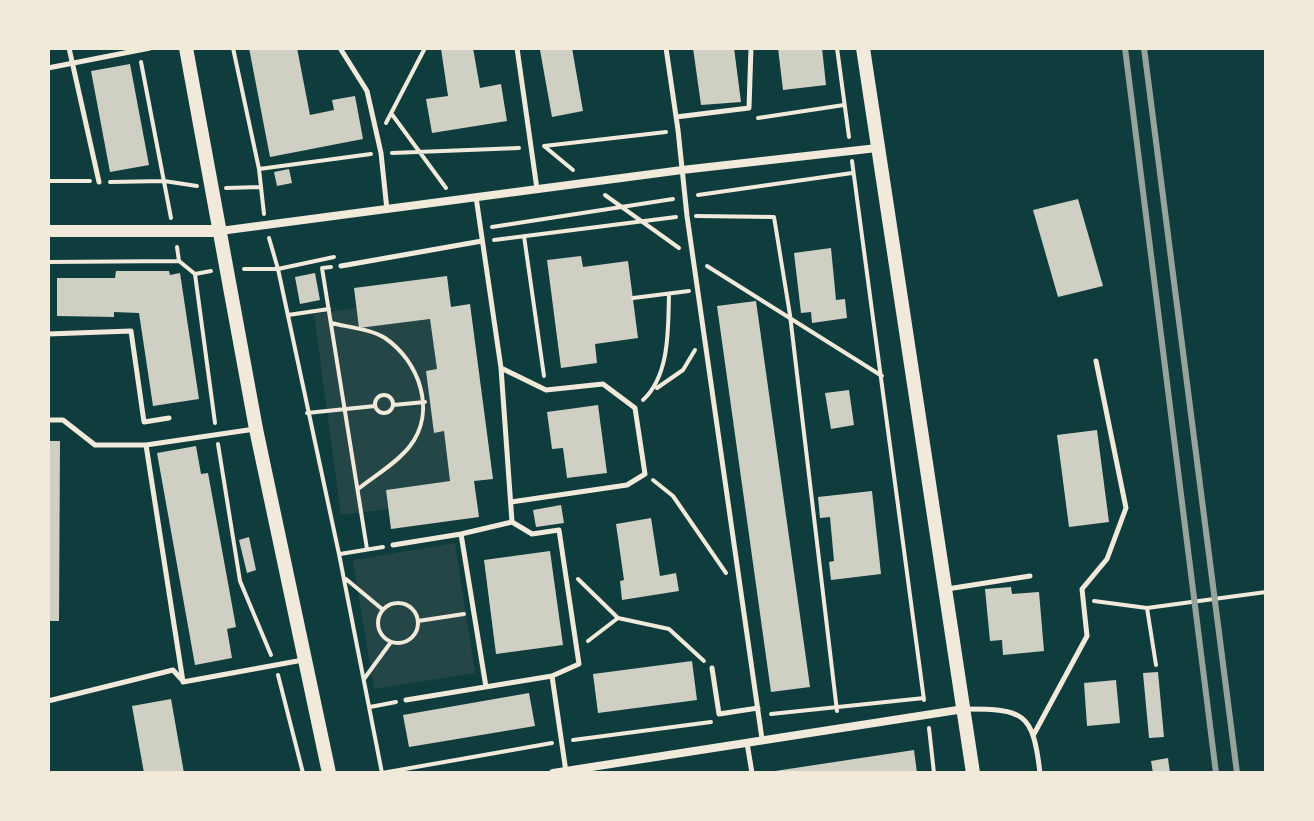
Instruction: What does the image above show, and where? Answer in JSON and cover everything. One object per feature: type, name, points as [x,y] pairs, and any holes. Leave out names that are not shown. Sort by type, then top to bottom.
[{"type":"main road","points":[[186,48],[256,429],[329,773]]},
{"type":"main road","points":[[863,48],[973,773]]},
{"type":"street","points":[[48,231],[220,231],[265,227],[682,170],[877,148]]},
{"type":"street","points":[[553,773],[964,709]]},
{"type":"lane","points":[[69,48],[99,182]]},
{"type":"lane","points":[[48,68],[150,48]]},
{"type":"lane","points":[[340,48],[367,91],[381,153],[388,211]]},
{"type":"lane","points":[[517,48],[537,190]]},
{"type":"lane","points":[[666,48],[684,197],[762,739]]},
{"type":"lane","points":[[676,117],[749,108],[751,48]]},
{"type":"lane","points":[[476,197],[501,368],[512,522]]},
{"type":"lane","points":[[341,266],[482,241]]},
{"type":"lane","points":[[48,334],[131,331],[144,422],[169,418]]},
{"type":"lane","points":[[1034,734],[1087,636],[1082,589],[1107,559],[1126,508],[1096,361]]},
{"type":"lane","points":[[501,368],[546,390],[603,384],[635,408],[645,474],[627,485],[511,502]]},
{"type":"lane","points":[[48,420],[63,420],[95,445],[146,445],[256,429]]},
{"type":"lane","points":[[146,445],[183,682]]},
{"type":"lane","points":[[393,545],[512,522],[532,534],[559,530],[579,664],[552,676],[406,700]]},
{"type":"lane","points":[[461,534],[486,687]]},
{"type":"lane","points":[[946,590],[1030,576]]},
{"type":"lane","points":[[183,682],[304,659]]},
{"type":"lane","points":[[712,668],[719,714],[759,712]]},
{"type":"lane","points":[[48,701],[173,670],[183,682]]},
{"type":"lane","points":[[552,676],[566,772]]},
{"type":"lane","points":[[964,709],[1004,709],[1020,715],[1034,734],[1040,773]]},
{"type":"lane","points":[[747,743],[752,773]]},
{"type":"path","points":[[233,48],[259,169],[265,227],[288,315],[382,773],[561,742],[716,721]]},
{"type":"path","points":[[378,140],[425,48]]},
{"type":"path","points":[[837,48],[934,773]]},
{"type":"path","points":[[48,262],[179,261],[139,50]]},
{"type":"path","points":[[754,119],[845,105]]},
{"type":"path","points":[[391,113],[454,200]]},
{"type":"path","points":[[259,169],[381,153],[531,148],[678,130]]},
{"type":"path","points":[[544,146],[588,183],[693,258],[790,315],[883,376]]},
{"type":"path","points":[[480,229],[852,173]]},
{"type":"path","points":[[482,241],[687,216],[774,217],[790,315],[839,729]]},
{"type":"path","points":[[524,236],[546,390]]},
{"type":"path","points":[[278,269],[340,256]]},
{"type":"path","points":[[322,268],[367,549]]},
{"type":"path","points":[[195,274],[240,581],[275,665],[303,773]]},
{"type":"path","points":[[633,298],[699,290]]},
{"type":"path","points":[[656,389],[668,333],[669,294]]},
{"type":"path","points":[[288,315],[329,309]]},
{"type":"path","points":[[331,323],[386,338],[408,361],[425,402],[420,431],[408,449],[358,489]]},
{"type":"path","points":[[635,408],[683,370],[704,334]]},
{"type":"path","points":[[393,405],[384,395],[376,400],[375,406],[380,413],[386,413],[393,405],[425,402]]},
{"type":"path","points":[[307,413],[375,406]]},
{"type":"path","points":[[645,474],[673,496],[742,596]]},
{"type":"path","points":[[339,554],[393,545]]},
{"type":"path","points":[[565,567],[618,618],[669,629],[712,668]]},
{"type":"path","points":[[344,577],[383,610]]},
{"type":"path","points":[[1081,599],[1147,608],[1266,592]]},
{"type":"path","points":[[403,603],[415,611],[418,621],[416,633],[404,643],[391,642],[381,634],[378,626],[383,610],[389,604],[403,603]]},
{"type":"path","points":[[1147,608],[1156,665]]},
{"type":"path","points":[[418,621],[474,612]]},
{"type":"path","points":[[577,650],[618,618]]},
{"type":"path","points":[[364,679],[391,642]]},
{"type":"path","points":[[759,712],[837,708],[924,698]]},
{"type":"path","points":[[370,707],[406,700]]},
{"type":"shaded area","points":[[357,308],[360,328],[430,319],[437,369],[426,371],[435,433],[444,431],[450,481],[386,490],[388,509],[341,515],[314,314]]},
{"type":"shaded area","points":[[455,543],[475,673],[374,689],[353,560]]},
{"type":"building","points":[[249,48],[297,48],[310,115],[334,110],[332,100],[355,96],[363,139],[270,157]]},
{"type":"building","points":[[473,48],[480,88],[501,84],[507,121],[432,133],[426,99],[448,96],[441,49]]},
{"type":"building","points":[[572,48],[583,111],[552,117],[540,50]]},
{"type":"building","points":[[693,48],[734,48],[741,102],[701,105]]},
{"type":"building","points":[[778,48],[822,48],[826,85],[783,90]]},
{"type":"building","points":[[130,64],[149,165],[110,172],[91,71]]},
{"type":"building","points":[[289,169],[292,183],[277,186],[274,172]]},
{"type":"building","points":[[1078,199],[1103,286],[1058,297],[1033,210]]},
{"type":"building","points":[[831,248],[836,300],[845,299],[847,318],[812,323],[811,312],[801,313],[794,253]]},
{"type":"building","points":[[581,256],[583,267],[628,261],[638,338],[595,344],[597,363],[561,368],[547,260]]},
{"type":"building","points":[[116,271],[180,273],[199,399],[153,406],[139,313],[114,312],[114,317],[57,316],[57,278],[115,278]]},
{"type":"building","points":[[315,273],[320,300],[300,304],[295,277]]},
{"type":"building","points":[[447,276],[451,307],[470,304],[493,479],[474,481],[479,517],[391,529],[386,490],[450,481],[444,431],[434,433],[426,371],[437,369],[430,319],[359,328],[354,288]]},
{"type":"building","points":[[756,301],[810,687],[771,692],[717,306]]},
{"type":"building","points":[[849,390],[854,425],[831,429],[825,393]]},
{"type":"building","points":[[598,405],[607,473],[567,478],[563,448],[552,449],[547,412]]},
{"type":"building","points":[[1097,430],[1109,522],[1069,527],[1057,435]]},
{"type":"building","points":[[48,441],[60,441],[59,621],[48,621]]},
{"type":"building","points":[[196,446],[201,474],[208,473],[236,627],[227,629],[232,658],[195,665],[157,453]]},
{"type":"building","points":[[872,491],[881,574],[831,580],[829,562],[834,561],[830,517],[820,518],[818,497]]},
{"type":"building","points":[[561,505],[564,523],[536,527],[533,510]]},
{"type":"building","points":[[651,518],[660,576],[676,573],[679,591],[622,600],[620,581],[624,580],[616,524]]},
{"type":"building","points":[[249,537],[256,570],[247,573],[239,540]]},
{"type":"building","points":[[550,551],[563,645],[496,654],[484,560]]},
{"type":"building","points":[[1011,587],[1012,594],[1039,592],[1044,651],[1003,655],[1002,640],[990,641],[985,589]]},
{"type":"building","points":[[692,661],[697,700],[598,713],[593,674]]},
{"type":"building","points":[[1158,672],[1164,737],[1149,738],[1143,673]]},
{"type":"building","points":[[1116,680],[1120,723],[1087,726],[1084,683]]},
{"type":"building","points":[[529,693],[535,726],[409,747],[403,715]]},
{"type":"building","points":[[171,699],[184,773],[144,773],[132,706]]},
{"type":"building","points":[[914,750],[917,773],[775,773],[775,771]]},
{"type":"building","points":[[1168,758],[1170,773],[1153,773],[1151,761]]},
{"type":"railway","points":[[1125,48],[1216,773]]},
{"type":"railway","points":[[1144,48],[1237,773]]}]
